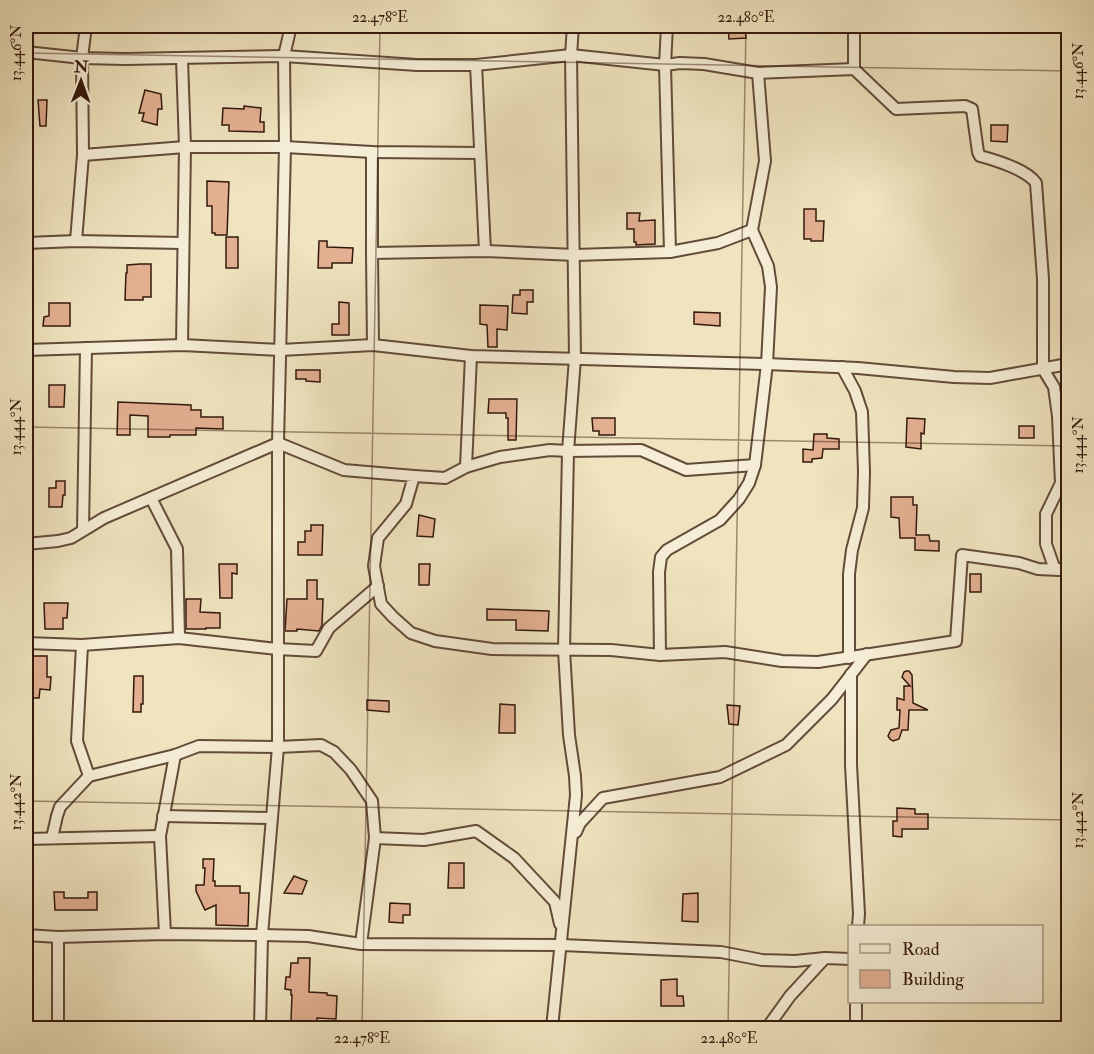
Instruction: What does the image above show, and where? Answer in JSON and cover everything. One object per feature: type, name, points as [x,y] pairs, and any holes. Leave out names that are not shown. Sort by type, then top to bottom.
[{"type":"street","points":[[76,242],[84,155],[82,58],[86,26]]},
{"type":"street","points":[[260,1029],[262,935],[278,747],[278,443],[285,147],[284,56],[291,26]]},
{"type":"street","points":[[552,1029],[576,795],[569,735],[564,650],[568,451],[575,358],[571,55],[573,26]]},
{"type":"street","points":[[667,26],[665,65],[670,252]]},
{"type":"street","points":[[854,26],[854,69]]},
{"type":"street","points":[[26,52],[82,58],[125,59],[284,56],[417,65],[476,65],[571,55],[665,65],[704,64],[758,73],[854,69],[896,109],[965,106],[972,109],[980,156],[1018,170],[1032,177],[1036,183],[1043,279],[1043,369],[1054,387],[1058,416],[1061,483],[1046,514],[1046,544],[1054,567],[1067,571]]},
{"type":"street","points":[[182,59],[185,147],[182,345]]},
{"type":"street","points":[[476,65],[485,251]]},
{"type":"street","points":[[660,655],[659,572],[661,557],[667,550],[720,520],[740,498],[749,483],[755,465],[767,364],[771,287],[768,266],[752,230],[765,161],[758,73]]},
{"type":"street","points":[[84,155],[185,147],[285,147],[372,152],[480,153]]},
{"type":"street","points":[[372,152],[373,345]]},
{"type":"street","points":[[372,253],[485,251],[574,255],[670,252],[718,243],[752,230]]},
{"type":"street","points":[[26,243],[183,243]]},
{"type":"street","points":[[26,350],[182,345],[281,350],[373,345],[471,356],[842,367],[990,378],[1068,364]]},
{"type":"street","points":[[83,530],[86,348]]},
{"type":"street","points":[[466,467],[471,356]]},
{"type":"street","points":[[842,367],[855,391],[862,412],[864,472],[863,508],[852,550],[849,574],[849,658]]},
{"type":"street","points":[[26,544],[71,538],[104,518],[278,443],[344,470],[445,478],[466,467],[500,457],[550,450],[641,450],[686,470],[755,465]]},
{"type":"street","points":[[414,476],[406,504],[378,538],[374,566],[381,604],[411,633],[435,641],[492,650],[611,650],[660,655],[725,652],[782,661],[819,662],[849,658],[956,641],[962,555],[1019,563],[1038,569],[1067,571]]},
{"type":"street","points":[[151,498],[177,549],[179,638]]},
{"type":"street","points":[[26,643],[82,645],[179,638],[316,651],[329,628],[378,586]]},
{"type":"street","points":[[82,645],[77,741],[89,776]]},
{"type":"street","points":[[571,844],[580,823],[603,798],[720,777],[786,745],[832,699],[867,654]]},
{"type":"street","points":[[851,674],[851,765],[858,925]]},
{"type":"street","points":[[52,838],[60,807],[89,776],[175,755],[199,746],[321,745],[334,752],[351,770],[372,801],[375,837],[361,944]]},
{"type":"street","points":[[165,934],[159,836],[175,755]]},
{"type":"street","points":[[163,816],[272,818]]},
{"type":"street","points":[[375,837],[424,840],[476,831],[514,858],[555,902],[563,933]]},
{"type":"street","points":[[26,839],[159,836]]},
{"type":"street","points":[[26,935],[58,937],[165,934],[308,936],[361,944],[562,945],[721,952],[762,960],[848,959]]},
{"type":"street","points":[[58,937],[58,1029]]},
{"type":"street","points":[[767,1029],[790,996],[825,958]]},
{"type":"street","points":[[856,1003],[856,1029]]},
{"type":"building","points":[[745,26],[746,38],[729,39],[728,27]]},
{"type":"building","points":[[145,90],[161,94],[162,109],[158,109],[157,125],[142,121],[144,113],[139,113]]},
{"type":"building","points":[[38,100],[47,100],[46,126],[40,126]]},
{"type":"building","points":[[244,106],[261,108],[260,122],[264,122],[264,132],[229,131],[229,125],[222,125],[223,108],[244,109]]},
{"type":"building","points":[[991,125],[1008,125],[1007,142],[991,141]]},
{"type":"building","points":[[207,181],[229,182],[227,235],[212,233],[212,206],[207,206]]},
{"type":"building","points":[[804,209],[816,209],[816,221],[824,221],[823,241],[804,239]]},
{"type":"building","points":[[627,213],[640,213],[639,221],[655,220],[655,244],[636,245],[634,229],[627,229]]},
{"type":"building","points":[[226,237],[238,237],[238,268],[226,268]]},
{"type":"building","points":[[319,241],[327,241],[327,247],[353,248],[352,263],[332,263],[332,268],[318,268]]},
{"type":"building","points":[[151,264],[151,297],[143,297],[143,300],[125,300],[127,265]]},
{"type":"building","points":[[520,290],[533,290],[533,302],[527,302],[527,314],[512,313],[513,295],[520,295]]},
{"type":"building","points":[[339,302],[349,303],[349,335],[332,335],[332,324],[339,324]]},
{"type":"building","points":[[49,303],[70,303],[70,326],[43,326],[44,317],[49,316]]},
{"type":"building","points":[[480,305],[508,306],[507,330],[497,329],[497,347],[488,347],[487,325],[480,324]]},
{"type":"building","points":[[694,312],[720,313],[720,326],[694,324]]},
{"type":"building","points":[[296,370],[320,370],[320,382],[296,379]]},
{"type":"building","points":[[49,385],[65,385],[64,407],[49,407]]},
{"type":"building","points":[[489,399],[517,399],[516,440],[508,440],[506,413],[488,413]]},
{"type":"building","points":[[118,402],[191,405],[191,410],[201,410],[201,417],[223,417],[223,429],[196,428],[196,435],[148,437],[148,416],[130,415],[130,435],[117,435]]},
{"type":"building","points":[[592,418],[615,418],[615,435],[599,435],[599,431],[593,431]]},
{"type":"building","points":[[907,418],[925,419],[924,434],[921,433],[921,449],[906,447]]},
{"type":"building","points":[[1019,426],[1034,426],[1034,438],[1019,438]]},
{"type":"building","points":[[814,434],[827,434],[827,438],[839,439],[839,449],[823,449],[822,458],[812,459],[812,462],[803,462],[803,449],[813,450]]},
{"type":"building","points":[[56,481],[65,481],[62,507],[49,507],[49,488],[56,488]]},
{"type":"building","points":[[891,497],[913,497],[913,505],[917,505],[916,535],[929,535],[930,541],[939,541],[939,551],[915,550],[915,538],[900,538],[899,518],[891,517]]},
{"type":"building","points":[[419,515],[435,519],[433,537],[417,536]]},
{"type":"building","points":[[311,525],[323,525],[322,555],[298,555],[298,542],[305,542],[305,531],[311,531]]},
{"type":"building","points":[[219,564],[237,564],[237,574],[232,573],[232,598],[220,598]]},
{"type":"building","points":[[419,564],[430,564],[429,585],[419,585]]},
{"type":"building","points":[[970,574],[981,574],[981,592],[970,592]]},
{"type":"building","points":[[307,580],[317,580],[317,599],[323,599],[322,625],[319,631],[297,629],[297,631],[285,631],[287,599],[307,599]]},
{"type":"building","points":[[186,599],[201,599],[200,612],[220,613],[220,628],[186,629]]},
{"type":"building","points":[[44,603],[68,603],[67,618],[63,618],[63,629],[45,629]]},
{"type":"building","points":[[487,609],[549,611],[548,631],[516,630],[516,620],[487,620]]},
{"type":"building","points":[[27,656],[47,656],[47,677],[51,677],[50,690],[40,689],[39,698],[28,698],[28,690],[26,690]]},
{"type":"building","points":[[906,671],[912,675],[913,703],[928,710],[909,710],[908,730],[902,730],[899,739],[893,741],[888,736],[891,730],[899,728],[900,710],[897,710],[897,698],[904,700],[904,686],[910,686],[902,677]]},
{"type":"building","points":[[134,676],[143,676],[141,712],[133,712]]},
{"type":"building","points":[[367,700],[389,701],[389,712],[367,710]]},
{"type":"building","points":[[500,704],[515,705],[515,733],[499,733]]},
{"type":"building","points":[[727,705],[740,706],[738,725],[729,724]]},
{"type":"building","points":[[897,808],[915,809],[915,814],[928,814],[928,829],[902,829],[902,837],[893,836],[893,821],[897,821]]},
{"type":"building","points":[[203,859],[214,859],[213,881],[215,881],[215,886],[240,886],[240,893],[249,893],[248,926],[216,925],[216,905],[205,910],[196,891],[196,885],[204,885]]},
{"type":"building","points":[[449,863],[464,863],[464,888],[448,888]]},
{"type":"building","points":[[294,876],[307,881],[302,894],[284,893]]},
{"type":"building","points":[[54,892],[64,892],[64,898],[88,898],[88,892],[97,892],[97,910],[55,910]]},
{"type":"building","points":[[698,893],[698,922],[682,921],[683,894]]},
{"type":"building","points":[[390,903],[410,904],[410,915],[403,915],[403,923],[389,922]]},
{"type":"building","points":[[298,958],[310,958],[309,992],[337,996],[336,1019],[317,1018],[317,1023],[291,1021],[292,995],[291,990],[285,989],[286,977],[290,977],[291,963],[298,963]]},
{"type":"building","points":[[677,979],[677,996],[683,996],[684,1006],[661,1006],[661,980]]}]
